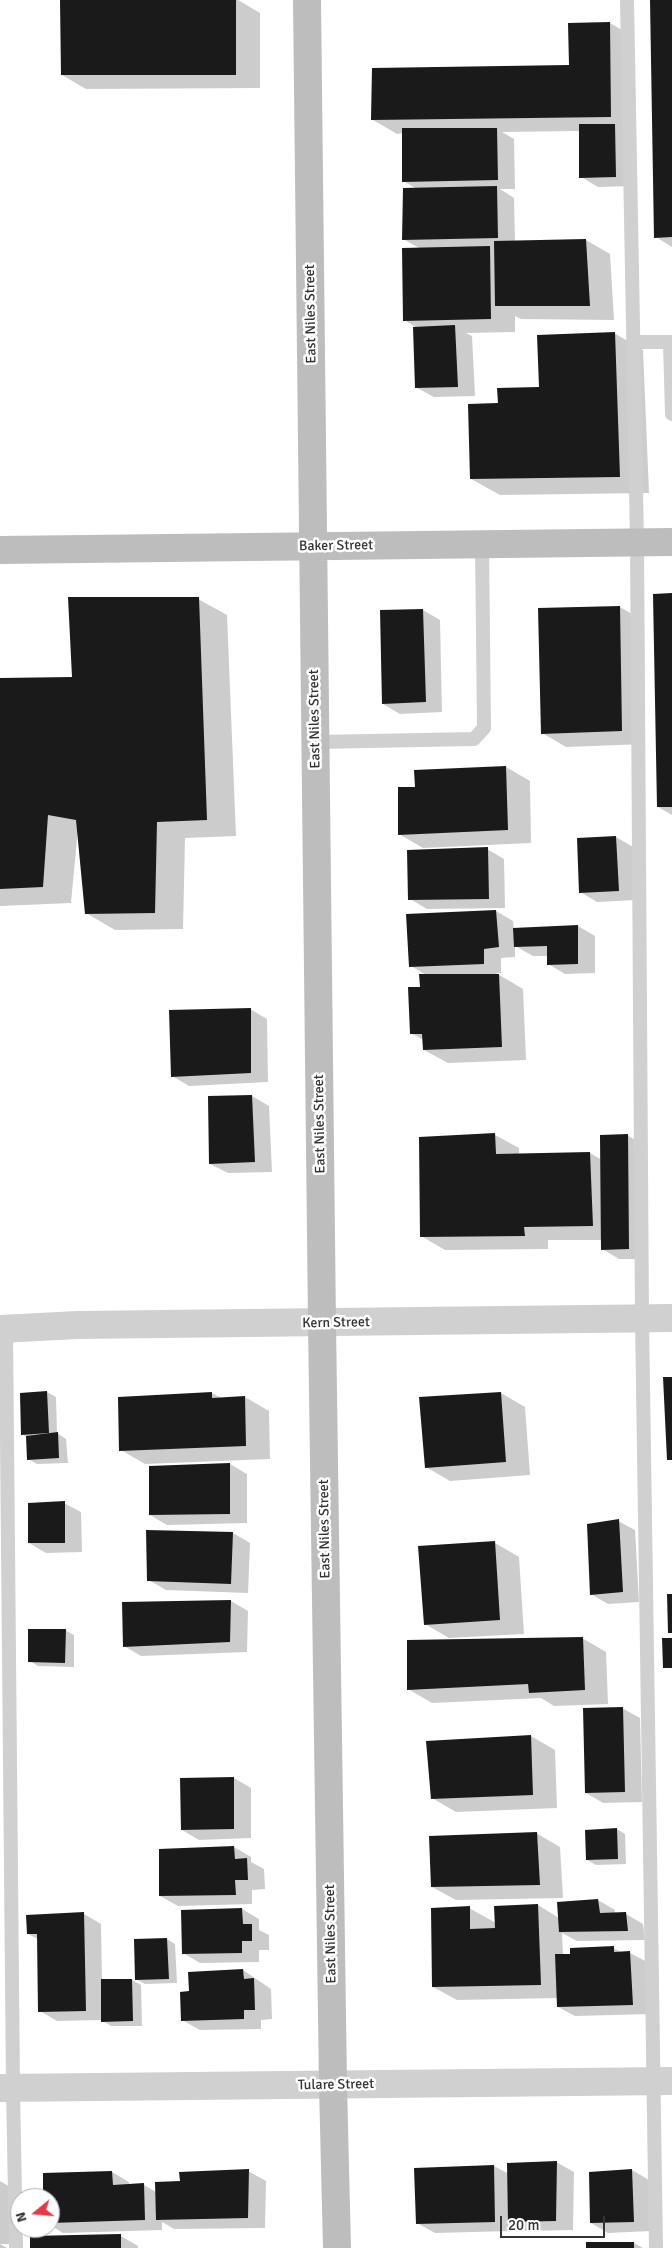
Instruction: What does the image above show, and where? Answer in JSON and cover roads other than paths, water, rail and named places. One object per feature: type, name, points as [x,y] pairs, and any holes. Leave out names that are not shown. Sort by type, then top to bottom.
[{"type":"main road","name":"East Niles Street","points":[[307,0],[322,1323],[337,2248]]},
{"type":"main road","name":"Baker Street","points":[[0,550],[672,542]]},
{"type":"street","name":"Kern Street","points":[[3,1329],[78,1325],[672,1318]]},
{"type":"street","name":"Tulare Street","points":[[6,2088],[663,2081]]},
{"type":"lane","points":[[627,0],[637,542],[642,1319],[663,2081],[656,2248]]},
{"type":"lane","points":[[633,342],[671,342],[672,414]]},
{"type":"lane","points":[[316,742],[474,739],[484,728],[482,544]]},
{"type":"lane","points":[[3,1329],[6,2088],[16,2248]]}]
